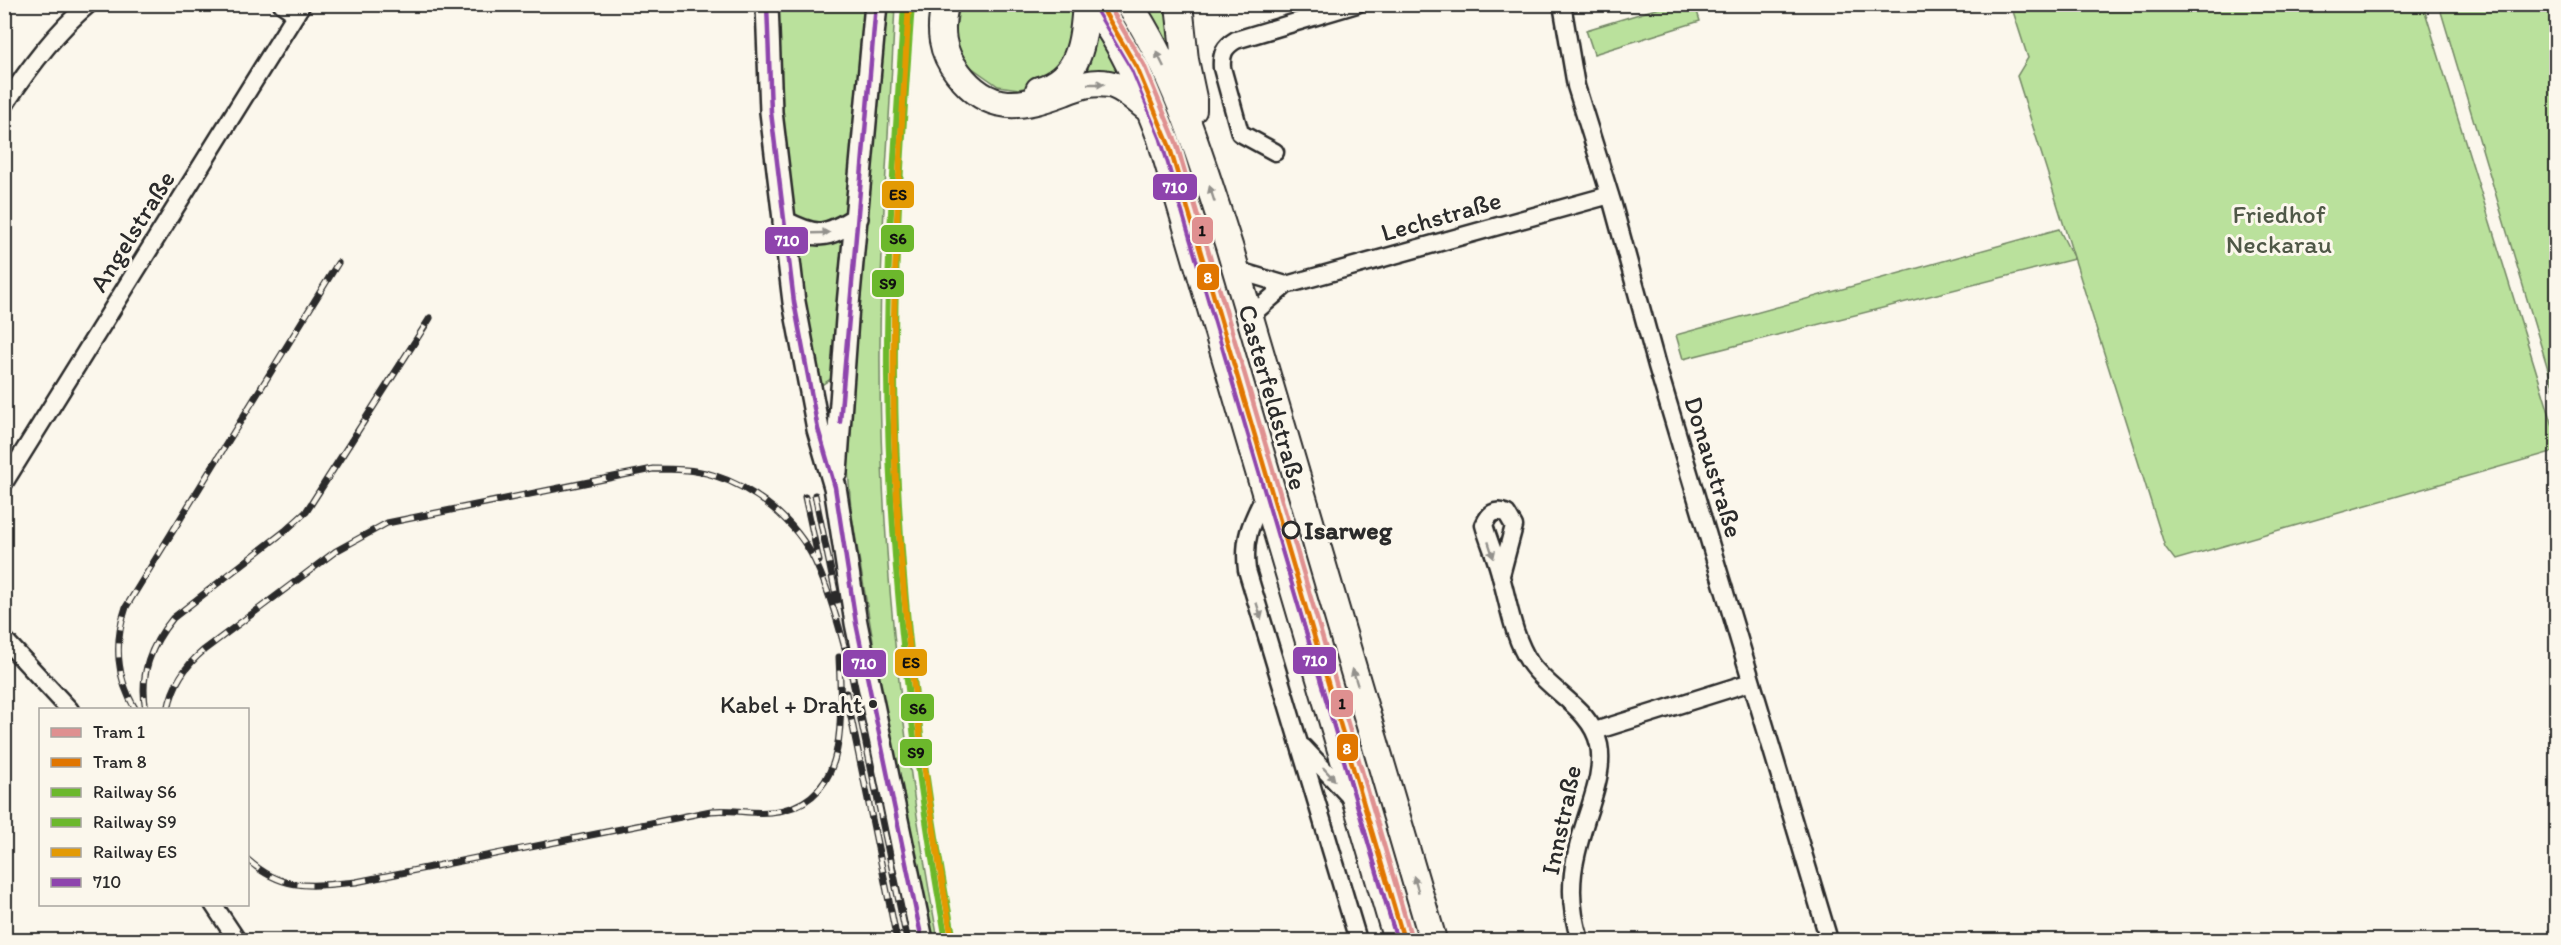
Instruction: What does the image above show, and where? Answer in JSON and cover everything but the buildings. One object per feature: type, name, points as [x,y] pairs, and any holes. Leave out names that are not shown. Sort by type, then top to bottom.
[{"type":"main road","points":[[945,4],[941,41],[951,63],[966,84],[982,96],[1006,105],[1037,102],[1089,83],[1110,84],[1123,90],[1151,112]]},
{"type":"main road","points":[[956,4],[951,32],[956,52],[967,70],[983,84],[999,93],[1024,94],[1049,87],[1070,69],[1081,51],[1086,4]]},
{"type":"main road","name":"Casterfeldstraße","points":[[1093,4],[1123,50],[1151,112],[1179,199],[1397,940]]},
{"type":"main road","points":[[1129,4],[1157,52],[1192,131]]},
{"type":"main road","points":[[1179,4],[1185,60],[1193,98],[1192,131]]},
{"type":"main road","name":"Casterfeldstraße","points":[[1192,131],[1236,270],[1433,940]]},
{"type":"street","points":[[4,106],[49,44],[90,4]]},
{"type":"street","points":[[282,4],[299,9]]},
{"type":"street","points":[[767,4],[771,112],[795,302],[829,428],[835,488],[856,623],[922,940]]},
{"type":"street","points":[[829,428],[857,218],[876,4]]},
{"type":"street","points":[[1275,152],[1240,133],[1222,68],[1221,58],[1226,47],[1236,40],[1328,9],[1357,4]]},
{"type":"street","name":"Donaustraße","points":[[1562,4],[1576,86],[1610,195],[1657,366],[1829,940]]},
{"type":"street","name":"Angelstraße","points":[[4,483],[299,9]]},
{"type":"street","name":"Lechstraße","points":[[1249,317],[1286,285],[1610,195]]},
{"type":"street","points":[[784,222],[804,232],[822,236],[837,231],[857,218]]},
{"type":"street","points":[[1236,270],[1286,285]]},
{"type":"street","name":"Casterfeldstraße","points":[[1265,495],[1247,534],[1245,554],[1247,570],[1358,940]]},
{"type":"street","points":[[1501,575],[1512,621],[1529,662],[1574,706],[1595,731]]},
{"type":"street","points":[[4,639],[68,708]]},
{"type":"street","name":"Innstraße","points":[[1580,940],[1572,905],[1571,882],[1577,850],[1599,774],[1601,755],[1595,731],[1751,682]]},
{"type":"street","name":"Casterfeldstraße","points":[[1300,744],[1357,804]]},
{"type":"street","points":[[214,906],[237,940]]},
{"type":"green space","points":[[960,4],[1069,5],[1075,31],[1073,49],[1039,84],[1019,89],[998,86],[971,67],[960,51],[955,33]]},
{"type":"green space","points":[[774,5],[865,5],[847,209],[840,219],[823,227],[796,221],[790,211],[781,122]]},
{"type":"green space","points":[[881,5],[895,5],[880,306],[881,423],[888,572],[914,794],[938,940],[932,940],[879,677],[851,510],[848,469]]},
{"type":"green space","points":[[1140,5],[1166,5],[1169,43],[1164,45]]},
{"type":"green space","points":[[1669,5],[1695,5],[1700,21],[1594,54],[1586,30]]},
{"type":"green space","name":"Friedhof Neckarau","points":[[2011,5],[2423,5],[2555,432],[2555,451],[2175,560],[2165,547],[2017,76],[2028,58]]},
{"type":"green space","points":[[2439,5],[2556,5],[2556,396]]},
{"type":"green space","points":[[1096,31],[1122,73],[1087,71],[1095,45]]},
{"type":"green space","points":[[2059,229],[2074,259],[1683,359],[1676,335]]},
{"type":"green space","points":[[844,234],[834,337],[835,376],[820,386],[792,236]]},
{"type":"railway","points":[[135,708],[124,685],[119,660],[120,633],[126,607],[338,263]]},
{"type":"railway","points":[[146,708],[144,684],[146,672],[153,649],[165,628],[173,618],[306,512],[430,318]]},
{"type":"railway","points":[[169,708],[181,676],[204,650],[336,551],[387,523],[653,469],[698,472],[729,481],[759,497],[785,520],[807,546],[815,561],[827,589],[852,675]]},
{"type":"railway","points":[[815,495],[837,600]]},
{"type":"railway","points":[[805,497],[819,561]]},
{"type":"railway","points":[[249,861],[274,878],[299,885],[356,882],[711,811],[771,812],[797,805],[816,792],[829,774],[836,753],[841,704],[839,657]]},
{"type":"railway","points":[[850,667],[907,940]]},
{"type":"railway","points":[[846,693],[897,940]]},
{"type":"tram line","name":"1","points":[[1108,4],[1144,65],[1176,142],[1412,940]]},
{"type":"tram line","name":"8","points":[[1102,8],[1137,68],[1169,145],[1404,940]]},
{"type":"rail line","name":"S9","points":[[904,4],[888,284],[887,377],[892,519],[913,730],[946,940]]},
{"type":"rail line","name":"S6","points":[[912,4],[898,237],[895,330],[896,448],[905,590],[920,730],[954,940]]},
{"type":"rail line","name":"ES","points":[[909,5],[895,272],[894,433],[901,560],[914,687],[931,813],[952,939]]},
{"type":"transit line","name":"710","points":[[767,4],[771,112],[794,302],[818,429],[835,487],[856,623],[922,940]]},
{"type":"transit line","name":"710","points":[[840,422],[876,4]]},
{"type":"transit line","name":"710","points":[[1093,4],[1132,69],[1161,139],[1397,940]]},
{"type":"place","name":"Isarweg","points":[[1291,530]]},
{"type":"place","name":"Kabel + Draht","points":[[873,704]]}]
